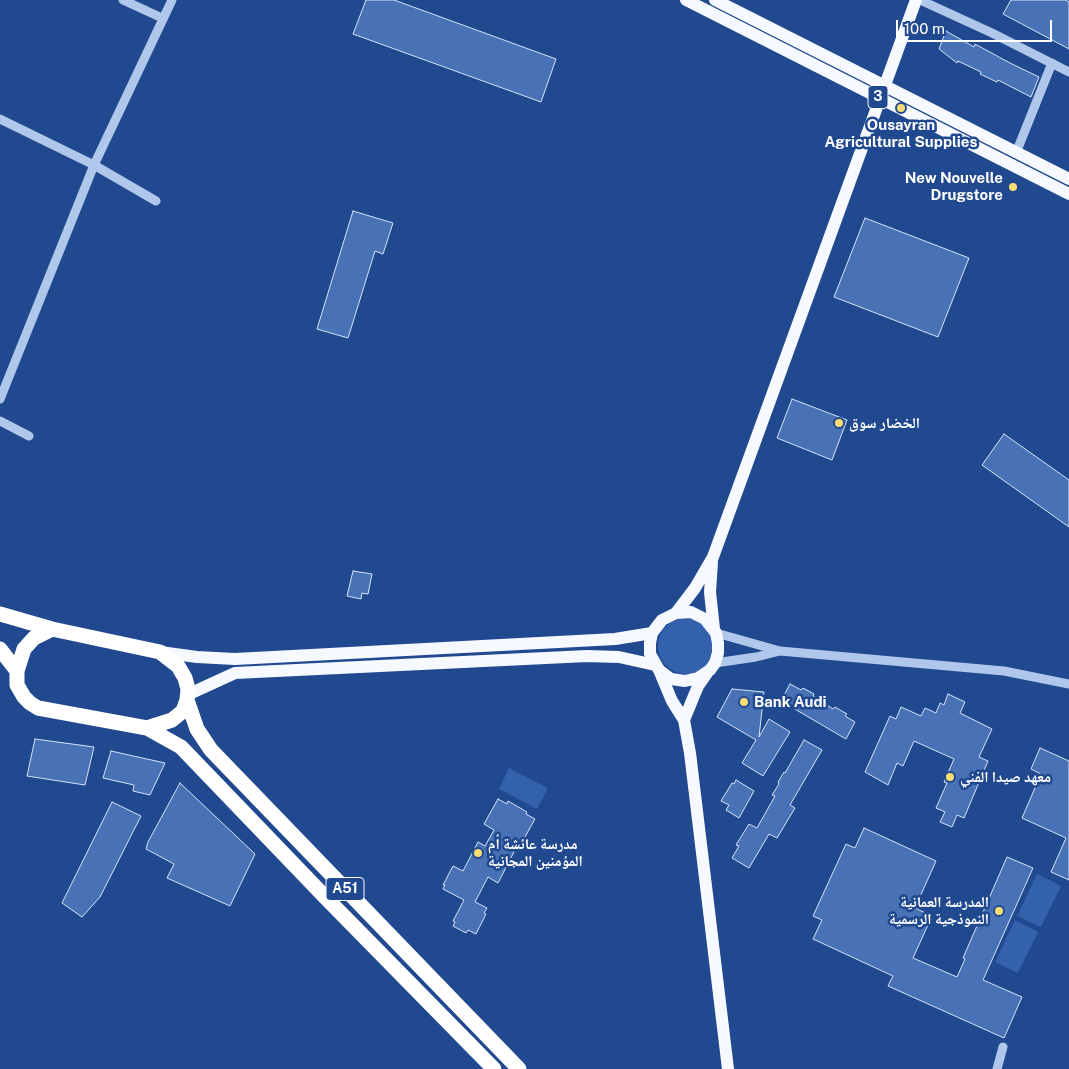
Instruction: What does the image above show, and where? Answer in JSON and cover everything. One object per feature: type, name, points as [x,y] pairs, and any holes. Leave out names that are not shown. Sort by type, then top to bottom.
[{"type":"highway","name":"A51","points":[[0,614],[52,628],[160,652],[178,666],[185,678],[188,689],[183,711],[172,720],[146,728]]},
{"type":"highway","points":[[17,671],[24,649],[34,638],[52,628]]},
{"type":"highway","name":"A51","points":[[0,649],[17,671],[17,685],[24,697],[38,708],[146,728],[181,747],[494,1069]]},
{"type":"highway","name":"A51","points":[[187,697],[197,729],[211,750],[519,1069]]},
{"type":"main road","name":"3","points":[[686,0],[1069,194]]},
{"type":"main road","name":"3","points":[[715,0],[1069,180]]},
{"type":"main road","points":[[728,1069],[690,753],[684,720],[672,701],[650,654],[650,643],[652,632],[662,620],[676,612],[695,588],[713,557],[918,0]]},
{"type":"main road","points":[[791,53],[798,42]]},
{"type":"main road","points":[[961,139],[967,127]]},
{"type":"main road","points":[[684,720],[698,686],[712,666],[718,653],[710,592],[713,557]]},
{"type":"main road","points":[[676,612],[691,612],[705,619],[715,632]]},
{"type":"main road","points":[[160,652],[197,657],[235,659],[615,639],[652,632]]},
{"type":"main road","points":[[187,697],[235,673],[588,656],[619,657],[657,668],[670,678],[685,681],[698,678],[712,666]]},
{"type":"street","points":[[123,0],[162,18]]},
{"type":"street","points":[[0,399],[94,165],[172,0]]},
{"type":"street","points":[[918,0],[992,33],[1069,72]]},
{"type":"street","points":[[1016,152],[1052,63]]},
{"type":"street","points":[[0,119],[94,165],[156,201]]},
{"type":"street","points":[[0,421],[29,436]]},
{"type":"street","points":[[715,632],[780,651],[1004,671],[1069,684]]},
{"type":"street","points":[[712,666],[780,651]]},
{"type":"street","points":[[997,1069],[1003,1047]]},
{"type":"shaded area","points":[[686,618],[697,620],[706,626],[712,635],[714,646],[712,657],[706,666],[697,672],[686,674],[675,672],[666,666],[660,657],[658,646],[660,635],[666,626],[675,620]]},
{"type":"shaded area","points":[[509,768],[548,788],[537,809],[499,789]]},
{"type":"shaded area","points":[[1037,874],[1061,886],[1041,927],[1017,916]]},
{"type":"shaded area","points":[[1015,920],[1038,932],[1018,973],[995,962]]},
{"type":"building","points":[[366,0],[394,0],[556,59],[541,102],[353,34]]},
{"type":"building","points":[[1011,0],[1066,0],[1069,2],[1069,49],[1003,14]]},
{"type":"building","points":[[946,31],[974,47],[975,44],[1039,77],[1031,97],[998,80],[997,82],[980,74],[981,72],[958,61],[957,63],[939,49]]},
{"type":"building","points":[[353,211],[393,223],[383,254],[375,251],[348,338],[317,329]]},
{"type":"building","points":[[865,218],[969,258],[938,337],[834,297]]},
{"type":"building","points":[[792,399],[847,420],[832,460],[777,438]]},
{"type":"building","points":[[1004,434],[1069,480],[1069,527],[982,465]]},
{"type":"building","points":[[353,571],[372,574],[368,594],[362,593],[361,599],[347,596]]},
{"type":"building","points":[[790,684],[801,690],[803,688],[833,709],[835,707],[847,714],[845,716],[855,722],[846,739],[781,701]]},
{"type":"building","points":[[732,689],[764,692],[759,737],[769,719],[790,732],[763,776],[742,763],[756,740],[717,717]]},
{"type":"building","points":[[948,694],[965,702],[960,713],[992,729],[979,757],[988,761],[964,818],[957,815],[952,827],[940,822],[945,812],[936,808],[947,783],[944,782],[954,759],[914,741],[903,766],[897,763],[888,785],[865,772],[890,716],[896,719],[901,707],[921,716],[925,708],[936,713],[940,703],[944,705]]},
{"type":"building","points":[[35,739],[94,747],[85,785],[27,776]]},
{"type":"building","points":[[804,740],[822,750],[790,805],[795,808],[777,838],[769,834],[749,868],[732,858],[739,846],[736,845],[749,824],[757,828],[775,796],[772,795],[779,784],[778,782]]},
{"type":"building","points":[[1040,748],[1069,761],[1069,880],[1051,872],[1066,838],[1022,818],[1041,774],[1031,769]]},
{"type":"building","points":[[111,751],[165,763],[150,795],[133,791],[134,785],[103,778]]},
{"type":"building","points":[[736,780],[754,791],[739,818],[726,810],[729,805],[721,801],[732,783],[734,784]]},
{"type":"building","points":[[180,783],[255,854],[230,906],[167,878],[174,864],[146,849]]},
{"type":"building","points":[[498,799],[507,804],[508,801],[535,819],[517,851],[515,850],[498,883],[488,877],[475,902],[487,908],[484,913],[486,914],[476,934],[468,930],[466,933],[453,926],[455,922],[453,921],[464,900],[443,889],[445,885],[443,885],[453,866],[463,871],[478,842],[485,846],[494,830],[484,824]]},
{"type":"building","points":[[112,802],[141,816],[100,897],[82,917],[62,903]]},
{"type":"building","points":[[864,828],[936,861],[915,908],[932,916],[913,958],[957,977],[965,959],[963,958],[1007,857],[1033,868],[983,980],[1022,997],[1004,1038],[888,986],[893,976],[813,939],[822,920],[813,916],[846,844],[855,848]]},
{"type":"place","name":"Ousayran Agricultural Supplies","points":[[901,108]]},
{"type":"place","name":"New Nouvelle Drugstore","points":[[1013,187]]},
{"type":"place","name":"الخضار سوق","points":[[839,423]]},
{"type":"place","name":"Bank Audi","points":[[744,702]]},
{"type":"place","name":"معهد صيدا الفني","points":[[950,777]]},
{"type":"place","name":"مدرسة عائشة أم المؤمنين المجانية","points":[[478,853]]},
{"type":"place","name":"المدرسة العمانية النموذجية الرسمية","points":[[999,911]]}]
